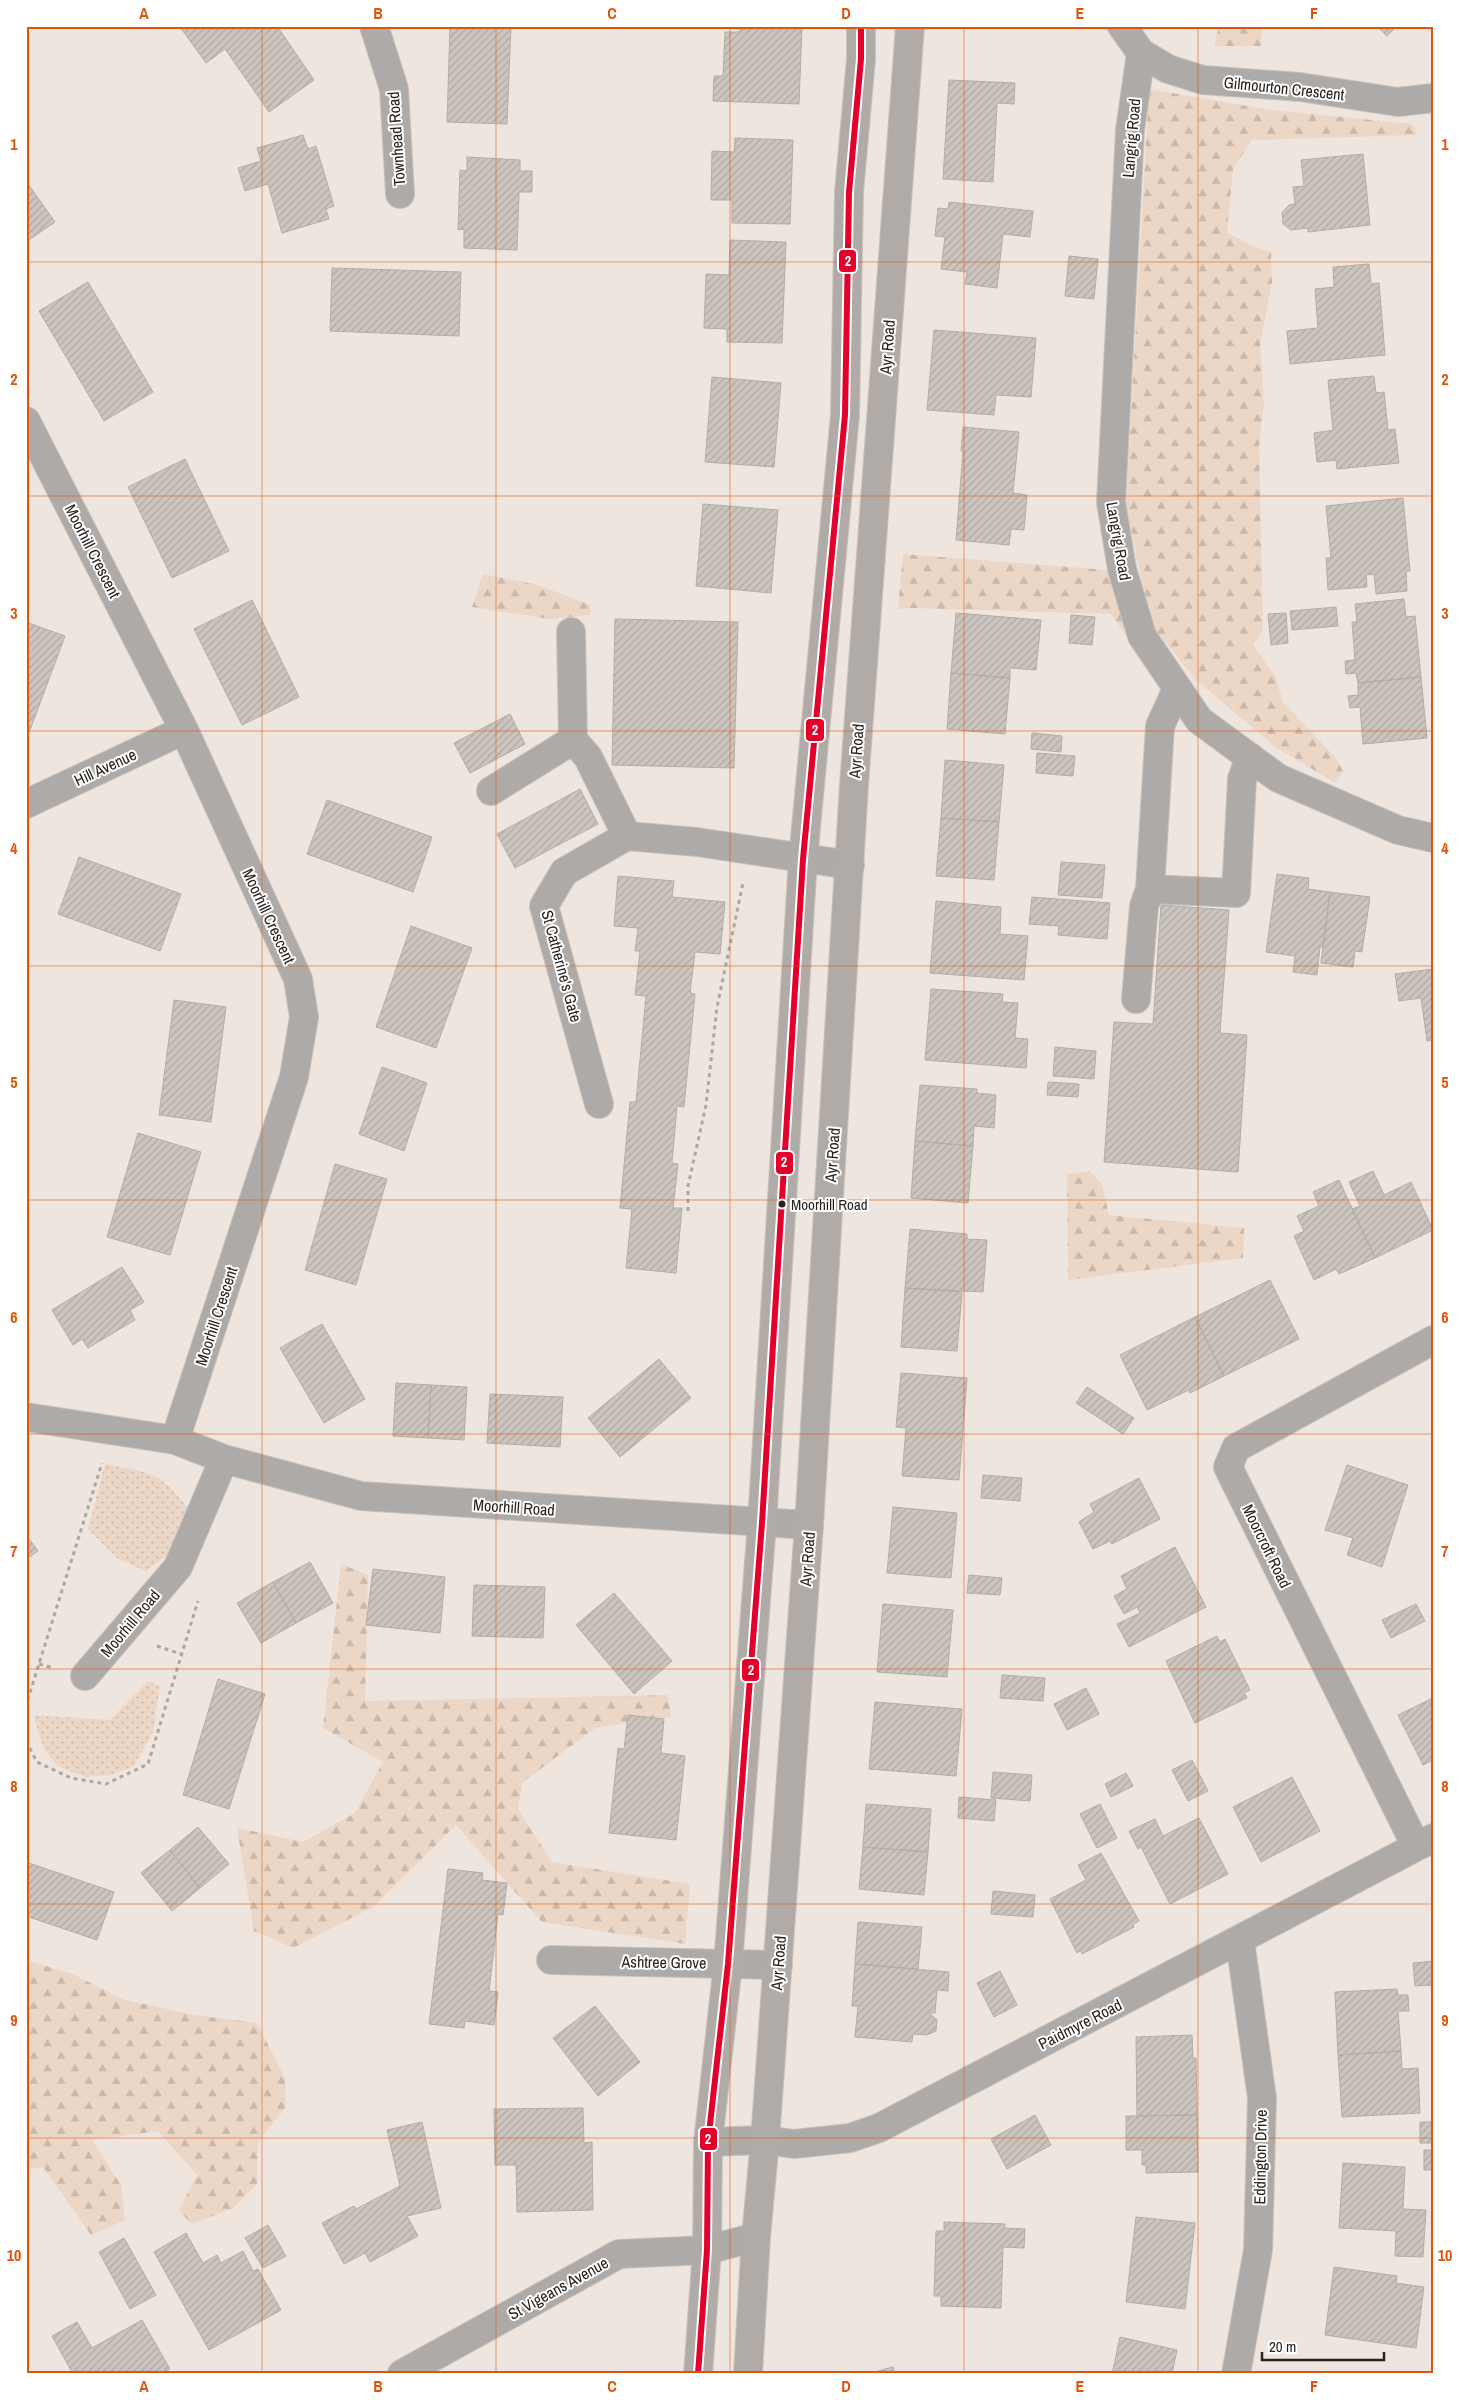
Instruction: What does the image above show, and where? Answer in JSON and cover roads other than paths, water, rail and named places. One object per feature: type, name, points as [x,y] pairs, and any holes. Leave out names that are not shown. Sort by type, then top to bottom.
[{"type":"main road","points":[[698,2374],[707,2250],[708,2142],[728,1964],[762,1523],[804,859],[845,415],[849,192],[861,59],[860,26]]},
{"type":"main road","name":"Ayr Road","points":[[748,2374],[756,2237],[765,2140],[809,1524],[854,785],[910,26]]},
{"type":"street","name":"Townhead Road","points":[[374,26],[394,89],[400,194]]},
{"type":"street","points":[[1122,26],[1141,53]]},
{"type":"street","name":"Gilmourton Crescent","points":[[1141,53],[1168,69],[1203,80],[1300,87],[1398,102],[1433,98]]},
{"type":"street","name":"Langrig Road","points":[[1141,53],[1130,130],[1111,502],[1122,569],[1142,636],[1199,720],[1278,778],[1398,830],[1433,838]]},
{"type":"street","name":"Moorhill Crescent","points":[[26,421],[184,730],[298,979],[304,1017],[294,1077],[175,1440]]},
{"type":"street","points":[[571,632],[573,740],[588,757],[627,836],[697,842],[804,859],[850,864]]},
{"type":"street","points":[[1136,999],[1144,906],[1150,889],[1160,726],[1177,689]]},
{"type":"street","name":"Hill Avenue","points":[[26,804],[184,730]]},
{"type":"street","points":[[491,791],[573,740]]},
{"type":"street","points":[[1150,889],[1236,893],[1242,779],[1250,757]]},
{"type":"street","name":"St Catherine's Gate","points":[[599,1104],[544,906],[564,872],[627,836]]},
{"type":"street","name":"Moorcroft Road","points":[[1424,1842],[1228,1467],[1236,1448],[1433,1340]]},
{"type":"street","name":"Moorhill Road","points":[[26,1417],[175,1440],[224,1460],[361,1496],[762,1523],[809,1524]]},
{"type":"street","name":"Moorhill Road","points":[[85,1676],[178,1567],[224,1460]]},
{"type":"street","name":"Paidmyre Road","points":[[708,2142],[765,2140],[794,2144],[850,2138],[880,2128],[1240,1941],[1424,1842]]},
{"type":"street","name":"Eddington Drive","points":[[1236,2374],[1258,2250],[1262,2098],[1240,1941]]},
{"type":"street","name":"Ashtree Grove","points":[[551,1960],[778,1965]]},
{"type":"street","name":"St Vigeans Avenue","points":[[402,2374],[619,2254],[707,2250],[756,2237]]},
{"type":"place","name":"Moorhill Road","points":[[782,1204]]}]
